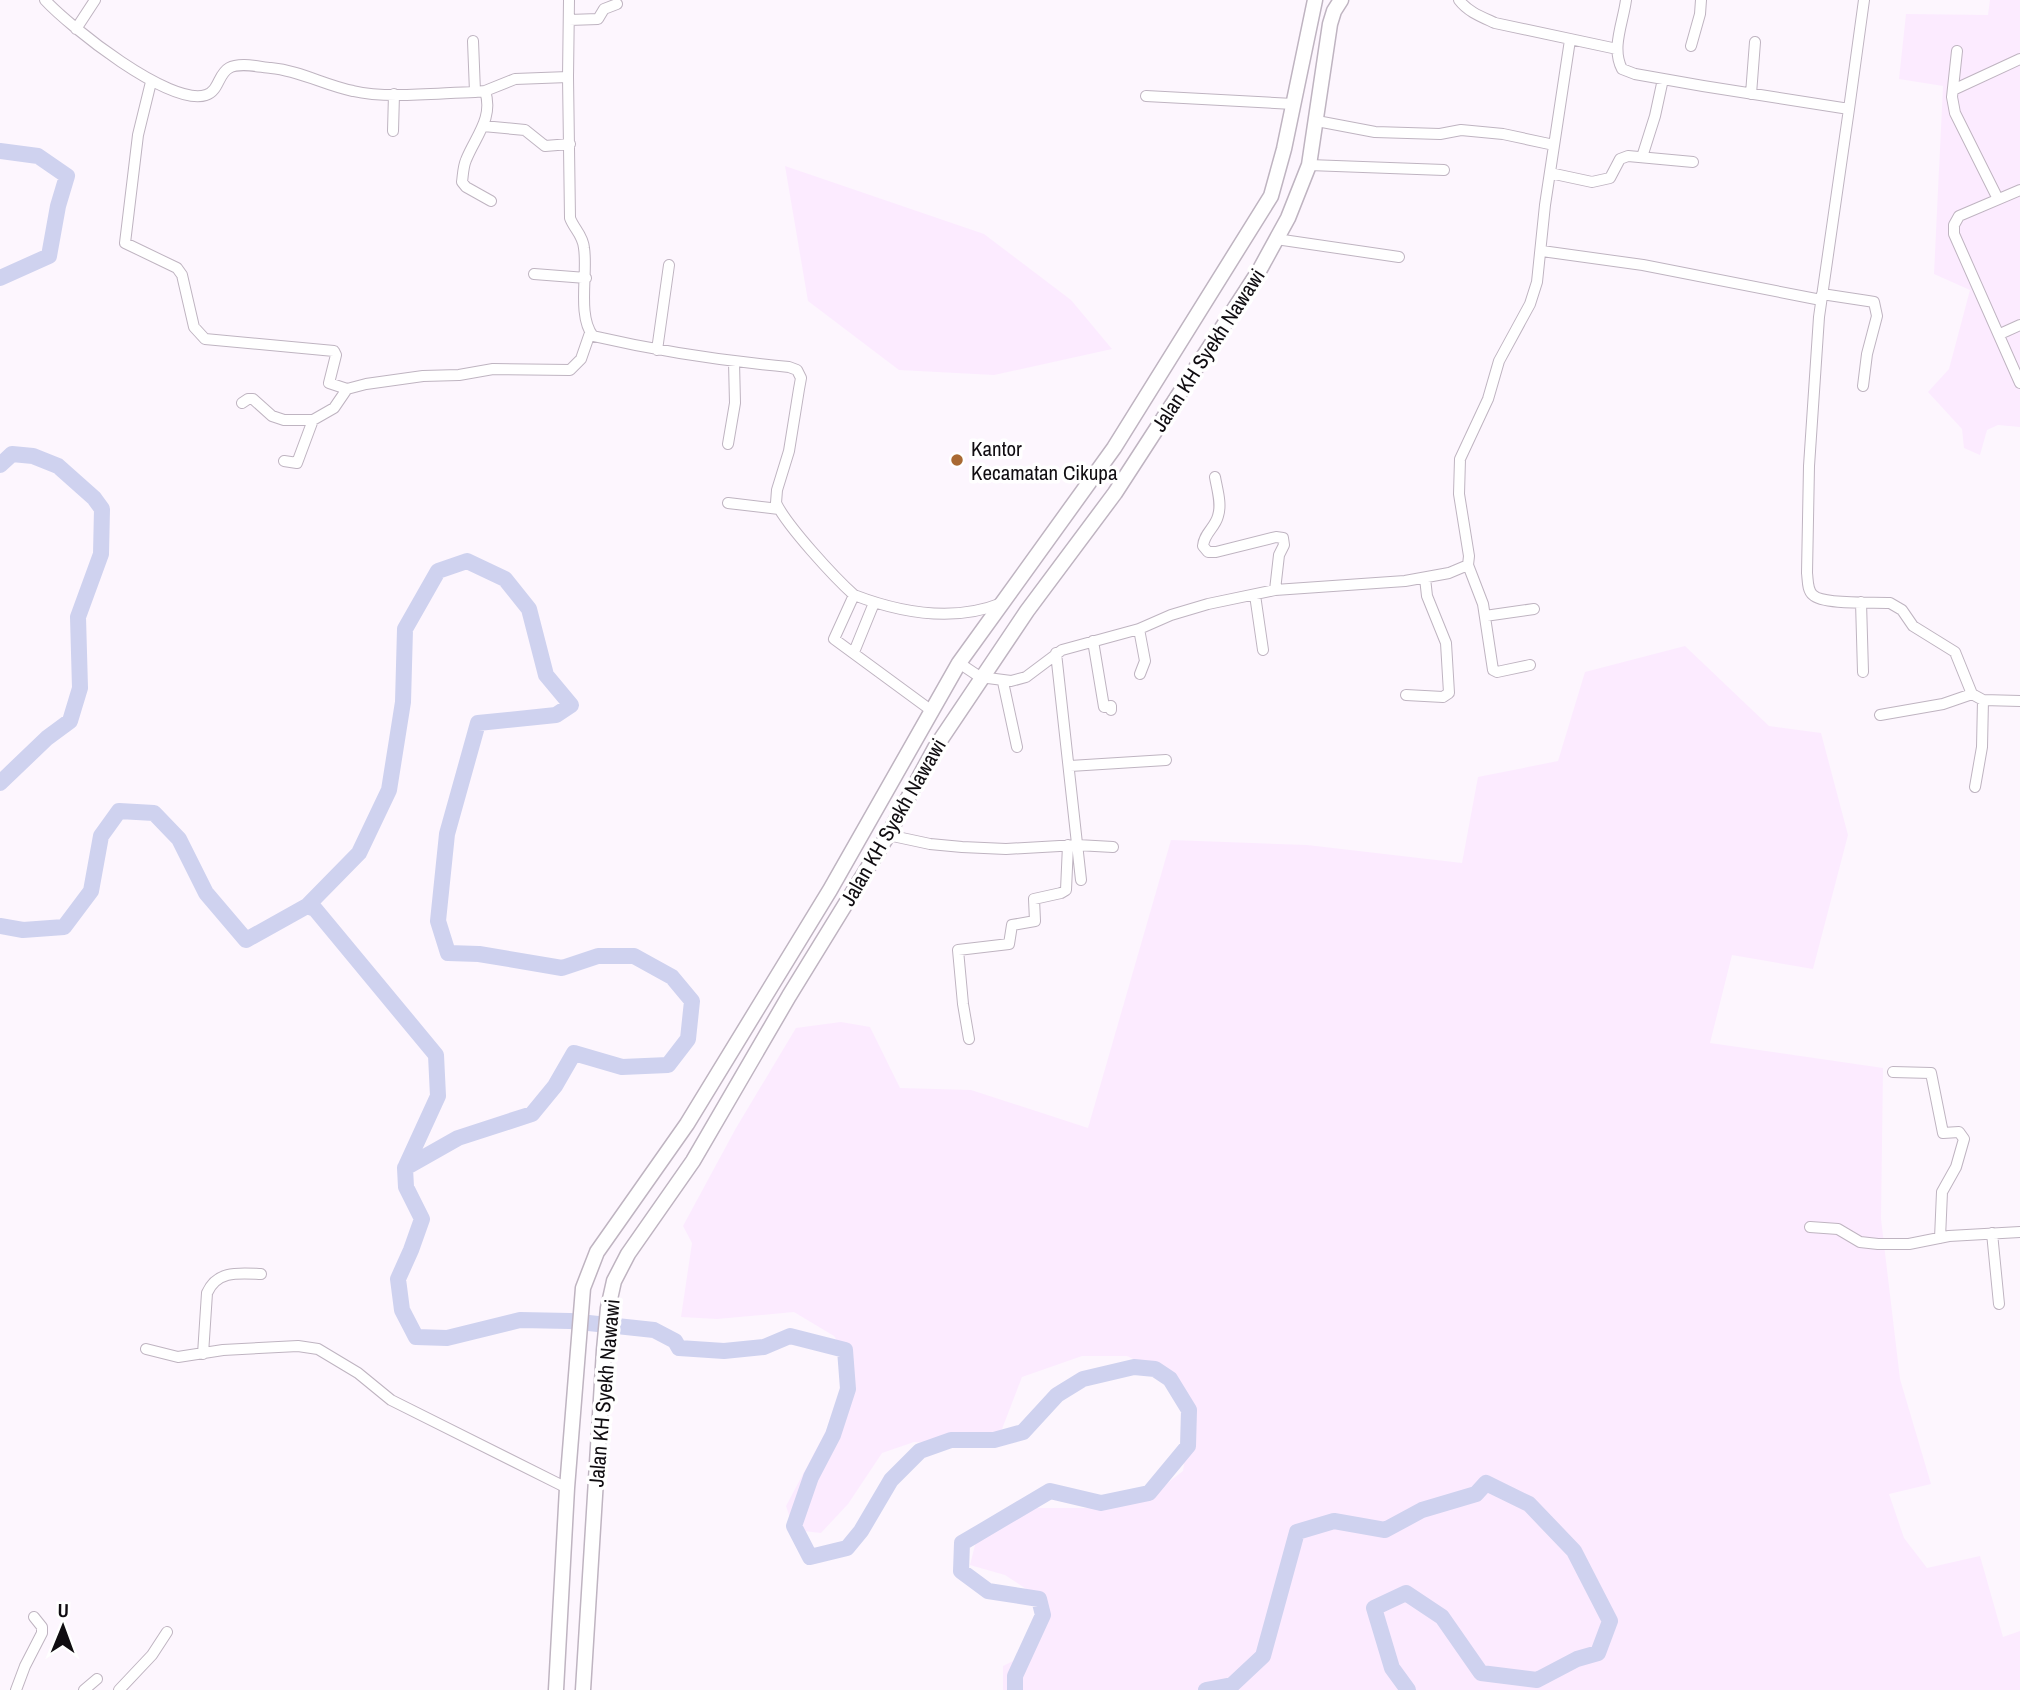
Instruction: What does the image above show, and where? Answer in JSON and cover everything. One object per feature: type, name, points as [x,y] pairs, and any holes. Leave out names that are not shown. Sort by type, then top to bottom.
[{"type":"main road","name":"Jalan KH Syekh Nawawi","points":[[555,1690],[583,1288],[597,1252],[687,1124],[830,890],[959,663],[1114,448],[1271,196],[1279,170],[1315,0]]},
{"type":"main road","name":"Jalan KH Syekh Nawawi","points":[[583,1690],[604,1350],[614,1281],[628,1254],[693,1161],[789,996],[888,835],[935,748],[980,677],[1115,493],[1259,271],[1288,218],[1310,165],[1330,24],[1334,10],[1341,0]]},
{"type":"street","points":[[45,0],[76,29],[151,82],[181,92],[207,95],[217,86],[229,67],[251,66],[288,69],[352,91],[394,94],[480,91],[515,79],[568,77]]},
{"type":"street","points":[[76,29],[95,0]]},
{"type":"street","points":[[569,0],[570,218],[573,227],[582,236],[586,278],[584,316],[590,332],[593,336],[657,350],[797,370],[801,379],[789,451],[777,490],[776,503],[839,582],[854,595],[874,603],[921,612],[957,614],[982,611],[1003,602]]},
{"type":"street","points":[[1459,0],[1464,7],[1495,23],[1617,49]]},
{"type":"street","points":[[1626,0],[1617,49],[1617,60],[1622,69],[1663,79],[1849,109]]},
{"type":"street","points":[[1691,46],[1701,0]]},
{"type":"street","points":[[1864,0],[1821,297],[1809,466],[1809,588],[1813,595],[1824,600],[1890,603],[1898,607],[1913,626],[1955,652],[1972,694],[1983,700],[2020,701]]},
{"type":"street","points":[[569,20],[598,19],[604,9],[617,4]]},
{"type":"street","points":[[1530,665],[1496,672],[1493,670],[1483,604],[1468,565],[1469,556],[1459,494],[1460,459],[1488,399],[1499,361],[1530,304],[1537,282],[1570,40]]},
{"type":"street","points":[[473,41],[480,91],[488,103],[483,126],[465,161],[462,182],[491,201]]},
{"type":"street","points":[[1751,94],[1755,42]]},
{"type":"street","points":[[1957,51],[1953,90],[1955,113],[1998,199]]},
{"type":"street","points":[[1953,90],[2020,60]]},
{"type":"street","points":[[1643,157],[1663,79]]},
{"type":"street","points":[[151,82],[138,135],[125,243],[177,268],[182,275],[196,332],[205,339],[334,351],[336,355],[328,383],[347,389],[423,376],[493,369],[570,370],[576,367],[581,359],[590,332]]},
{"type":"street","points":[[393,131],[394,94]]},
{"type":"street","points":[[1146,96],[1293,104]]},
{"type":"street","points":[[1317,121],[1375,132],[1440,134],[1461,130],[1503,134],[1554,145]]},
{"type":"street","points":[[483,126],[525,130],[545,146],[570,144]]},
{"type":"street","points":[[1550,173],[1592,182],[1610,178],[1620,159],[1628,156],[1693,162]]},
{"type":"street","points":[[1310,165],[1444,170]]},
{"type":"street","points":[[2020,190],[1959,216],[1954,225],[1954,234],[2020,383]]},
{"type":"street","points":[[1276,239],[1399,257]]},
{"type":"street","points":[[1542,251],[1643,265],[1821,297],[1868,301],[1875,306],[1877,316],[1867,354],[1863,386]]},
{"type":"street","points":[[657,350],[669,265]]},
{"type":"street","points":[[534,274],[586,278]]},
{"type":"street","points":[[2000,334],[2020,325]]},
{"type":"street","points":[[727,444],[735,403],[734,362]]},
{"type":"street","points":[[242,402],[250,398],[272,416],[284,420],[313,420],[334,408],[347,389]]},
{"type":"street","points":[[284,461],[297,463],[313,420]]},
{"type":"street","points":[[1215,477],[1220,507],[1218,517],[1203,546],[1208,552],[1216,552],[1276,537],[1283,538],[1275,590]]},
{"type":"street","points":[[729,503],[779,509]]},
{"type":"street","points":[[959,663],[980,677],[1003,682],[1026,677],[1056,653],[1072,646],[1139,629],[1171,615],[1275,590],[1425,578],[1449,573],[1468,565]]},
{"type":"street","points":[[1406,695],[1443,697],[1449,693],[1446,643],[1427,596],[1425,578]]},
{"type":"street","points":[[854,595],[834,639],[932,711]]},
{"type":"street","points":[[1255,595],[1263,650]]},
{"type":"street","points":[[1861,602],[1863,672]]},
{"type":"street","points":[[854,652],[874,603]]},
{"type":"street","points":[[1485,616],[1534,609]]},
{"type":"street","points":[[1139,629],[1145,661],[1140,674]]},
{"type":"street","points":[[1093,641],[1104,707],[1111,706],[1111,710]]},
{"type":"street","points":[[1056,653],[1070,766],[1073,845],[1081,880]]},
{"type":"street","points":[[1003,682],[1017,747]]},
{"type":"street","points":[[1880,715],[1943,704],[1972,694]]},
{"type":"street","points":[[1975,787],[1982,747],[1983,700]]},
{"type":"street","points":[[1070,766],[1166,760]]},
{"type":"street","points":[[888,835],[930,844],[962,847],[1113,847]]},
{"type":"street","points":[[968,1039],[958,950],[1009,944],[1012,925],[1035,921],[1034,899],[1066,890],[1073,845]]},
{"type":"street","points":[[1893,1072],[1931,1073],[1943,1133],[1959,1132],[1964,1139],[1956,1167],[1942,1192],[1940,1238]]},
{"type":"street","points":[[1810,1227],[1838,1229],[1860,1242],[1878,1244],[1909,1244],[1940,1238],[2020,1232]]},
{"type":"street","points":[[1992,1233],[1998,1304]]},
{"type":"street","points":[[204,1354],[207,1293],[211,1286],[220,1276],[232,1273],[261,1273]]},
{"type":"street","points":[[146,1349],[178,1357],[223,1350],[298,1346],[318,1349],[358,1373],[391,1400],[567,1488]]},
{"type":"street","points":[[16,1690],[42,1633],[42,1628],[34,1617]]},
{"type":"street","points":[[119,1690],[152,1655],[167,1632]]},
{"type":"street","points":[[84,1690],[97,1679]]},
{"type":"shaded area","points":[[1990,0],[2020,0],[2020,427],[1998,425],[1987,430],[1980,455],[1964,448],[1962,429],[1928,392],[1949,369],[1970,290],[1934,274],[1943,86],[1899,79],[1906,14],[1988,15]]},
{"type":"shaded area","points":[[785,166],[984,234],[1071,300],[1112,349],[994,375],[899,370],[808,301]]},
{"type":"shaded area","points":[[1685,646],[1769,726],[1821,733],[1848,835],[1813,969],[1732,955],[1710,1043],[1883,1068],[1881,1219],[1900,1379],[1931,1484],[1889,1494],[1904,1538],[1927,1568],[1980,1556],[2003,1637],[2020,1631],[2020,1690],[1003,1690],[1003,1666],[1023,1656],[1039,1640],[1045,1611],[1037,1596],[1005,1575],[970,1565],[977,1537],[1030,1508],[1110,1508],[1144,1501],[1183,1471],[1188,1435],[1179,1395],[1161,1372],[1127,1356],[1082,1356],[1022,1377],[1002,1429],[979,1446],[914,1442],[882,1453],[848,1504],[821,1533],[794,1530],[786,1506],[844,1397],[851,1362],[834,1336],[794,1312],[717,1319],[681,1317],[692,1243],[683,1226],[736,1128],[796,1028],[841,1022],[870,1027],[900,1088],[971,1090],[1088,1128],[1171,840],[1307,845],[1462,863],[1478,777],[1558,761],[1585,672]]},
{"type":"waterway","points":[[0,151],[38,156],[67,176],[58,206],[49,256],[0,278]]},
{"type":"waterway","points":[[0,465],[12,454],[33,456],[58,466],[94,498],[102,509],[101,554],[78,617],[80,688],[70,721],[47,738],[0,783]]},
{"type":"waterway","points":[[0,926],[23,930],[64,927],[91,891],[101,836],[119,811],[154,813],[179,839],[206,893],[246,940],[307,906],[359,853],[389,790],[403,702],[405,629],[438,571],[467,561],[505,579],[529,609],[546,675],[571,705],[556,715],[478,723],[447,834],[438,921],[448,953],[479,954],[562,968],[598,956],[634,956],[672,977],[692,1001],[688,1039],[668,1065],[622,1067],[574,1053],[555,1086],[532,1114],[458,1138],[405,1168],[406,1187],[422,1219],[398,1279],[402,1310],[416,1337],[447,1338],[520,1320],[570,1321],[654,1330],[675,1341],[679,1348],[724,1351],[764,1347],[790,1336],[845,1350],[848,1389],[833,1435],[811,1477],[794,1526],[810,1557],[847,1548],[861,1531],[891,1480],[920,1451],[951,1440],[994,1440],[1023,1432],[1057,1395],[1083,1379],[1134,1367],[1155,1369],[1170,1379],[1189,1410],[1188,1446],[1149,1493],[1101,1503],[1050,1491],[962,1543],[961,1571],[988,1591],[1039,1599],[1043,1615],[1015,1676],[1015,1690]]},
{"type":"waterway","points":[[307,906],[315,909],[436,1055],[438,1096],[405,1168]]},
{"type":"waterway","points":[[1206,1690],[1232,1685],[1263,1656],[1297,1532],[1334,1521],[1385,1530],[1422,1510],[1476,1494],[1486,1483],[1529,1504],[1574,1551],[1610,1621],[1598,1653],[1577,1659],[1537,1680],[1481,1673],[1442,1617],[1406,1593],[1374,1608],[1392,1668],[1408,1690]]},
{"type":"place","name":"Kantor Kecamatan Cikupa","points":[[957,460]]}]
